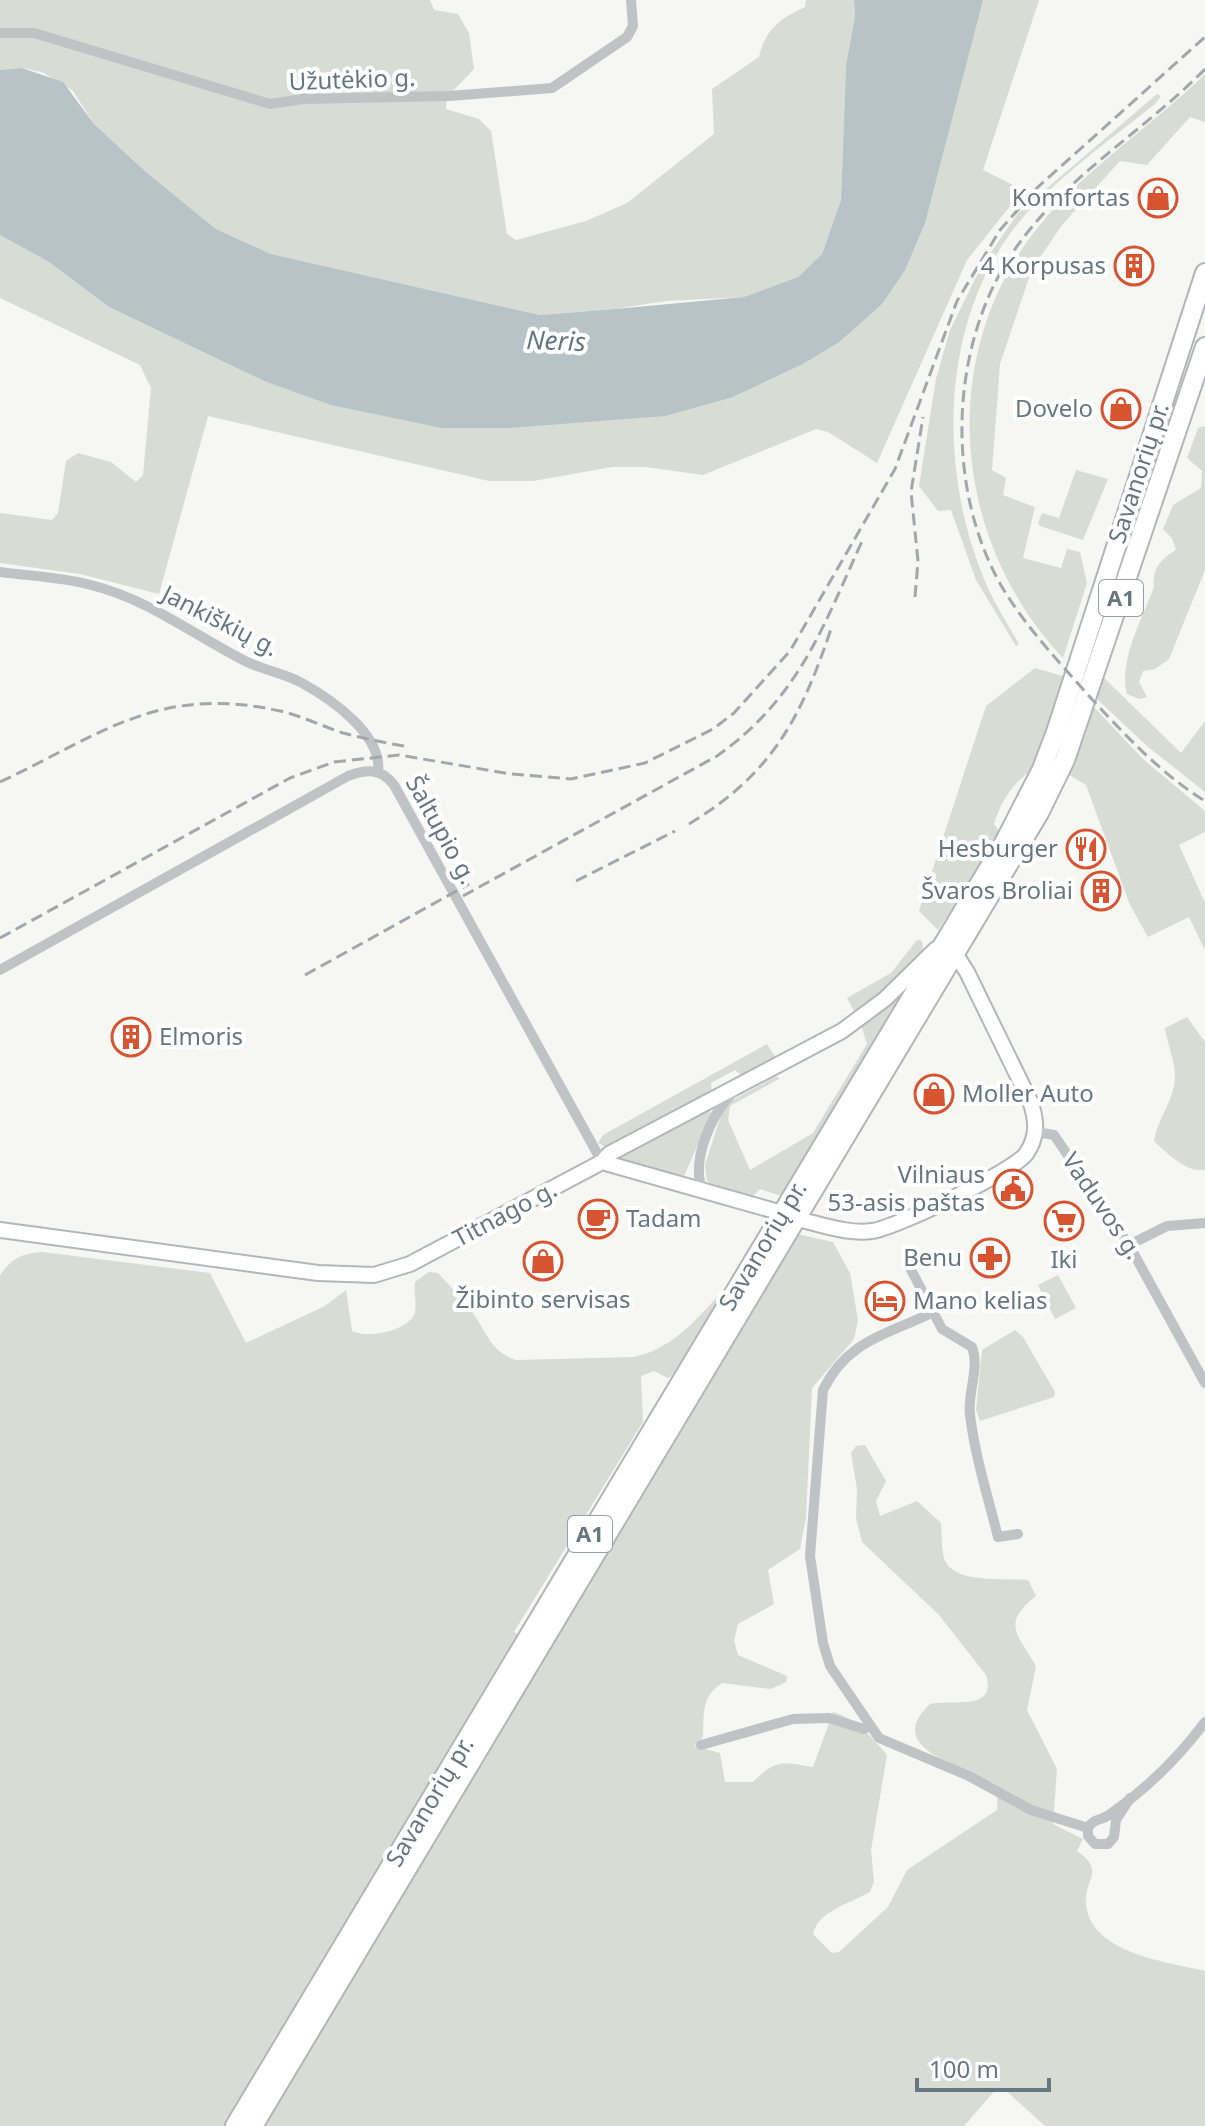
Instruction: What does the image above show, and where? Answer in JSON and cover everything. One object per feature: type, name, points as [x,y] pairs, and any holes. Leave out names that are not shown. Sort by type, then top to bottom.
[{"type":"highway","name":"Savanorių pr.","points":[[253,2126],[950,948],[1003,845],[1042,769],[1205,273]]},
{"type":"highway","name":"Savanorių pr.","points":[[235,2126],[950,948],[1014,859],[1065,760],[1199,383],[1205,347]]},
{"type":"highway","points":[[1172,374],[1199,383]]},
{"type":"street","name":"Užutėkio g.","points":[[0,33],[34,33],[270,104],[303,99],[449,96],[533,91],[563,84],[627,37],[633,26],[631,0]]},
{"type":"street","name":"Jankiškių g.","points":[[0,572],[89,584],[115,592],[244,661],[302,683],[355,723],[369,739],[379,755],[378,772]]},
{"type":"street","name":"Šaltupio g.","points":[[0,970],[348,776],[362,771],[378,772],[394,785],[602,1162]]},
{"type":"street","name":"Titnago g.","points":[[0,1230],[318,1273],[374,1275],[410,1264],[602,1162],[627,1143],[738,1088],[865,1015],[950,948]]},
{"type":"street","points":[[805,1221],[846,1231],[885,1228],[1010,1168],[1027,1152],[1036,1132],[1030,1101],[967,972],[950,948]]},
{"type":"street","points":[[703,1192],[697,1172],[700,1157],[721,1105],[738,1088]]},
{"type":"street","name":"Vaduvos g.","points":[[1036,1132],[1054,1135],[1129,1245],[1205,1383]]},
{"type":"street","points":[[602,1162],[775,1211]]},
{"type":"street","points":[[1129,1245],[1167,1226],[1205,1223]]},
{"type":"street","points":[[907,1262],[948,1334],[972,1347],[975,1366],[969,1413],[985,1487],[998,1537],[1018,1534]]},
{"type":"street","points":[[933,1312],[870,1337],[835,1370],[821,1398],[811,1573],[825,1653],[879,1738],[969,1776],[1031,1810],[1088,1828]]},
{"type":"street","points":[[701,1745],[793,1719],[829,1718],[864,1729],[869,1726]]},
{"type":"street","points":[[1130,1798],[1114,1826],[1114,1837],[1104,1845],[1091,1841],[1088,1828],[1093,1821],[1103,1818],[1130,1798],[1174,1760],[1205,1722]]},
{"type":"street","points":[[1103,1818],[1114,1826]]},
{"type":"shaded area","points":[[0,0],[430,0],[434,10],[458,14],[469,33],[474,69],[447,97],[446,109],[479,119],[491,131],[507,234],[516,240],[586,221],[627,203],[714,134],[712,89],[759,57],[765,39],[774,26],[805,7],[806,0],[854,0],[855,16],[846,65],[841,200],[822,254],[798,277],[744,297],[666,301],[540,315],[271,254],[216,229],[146,172],[94,124],[73,91],[42,72],[22,68],[0,70]]},
{"type":"shaded area","points":[[983,0],[1039,0],[983,170],[1023,190],[967,260],[877,463],[828,432],[816,429],[703,475],[646,467],[612,467],[533,481],[489,481],[208,416],[159,594],[80,574],[0,563],[0,513],[52,520],[58,513],[66,461],[78,453],[111,462],[136,482],[143,475],[151,388],[140,365],[0,298],[0,235],[49,262],[109,307],[264,381],[733,397],[803,364],[838,343],[953,105]]},
{"type":"shaded area","points":[[1205,74],[1205,122],[1190,117],[1147,165],[1120,161],[1062,225],[1032,269],[1000,364],[992,470],[1006,478],[1003,495],[1035,507],[1023,558],[1061,568],[1067,549],[1080,552],[1087,583],[1063,658],[1026,611],[998,559],[979,504],[970,446],[972,388],[983,331],[1006,277],[1039,226],[1057,205]]},
{"type":"shaded area","points":[[1157,94],[1161,96],[1155,104],[1071,171],[1025,215],[997,253],[977,296],[963,341],[955,388],[954,436],[958,484],[967,530],[982,574],[1019,644],[1016,646],[976,580],[951,510],[938,511],[919,486],[936,379],[950,330],[981,267],[1018,213]]},
{"type":"shaded area","points":[[1175,393],[1178,394],[1085,680],[1082,678]]},
{"type":"shaded area","points":[[1205,426],[1205,570],[1169,659],[1155,669],[1143,671],[1139,682],[1147,697],[1139,699],[1127,694],[1125,681],[1129,654],[1154,587],[1156,570],[1161,561],[1176,550],[1172,538],[1163,529],[1173,505],[1201,488],[1202,471],[1187,458],[1198,428]]},
{"type":"shaded area","points":[[1076,470],[1108,479],[1083,540],[1038,523],[1042,513],[1059,518]]},
{"type":"shaded area","points":[[1035,668],[1066,677],[1035,769],[1015,785],[1000,807],[994,824],[1001,834],[938,930],[919,911],[986,706]]},
{"type":"shaded area","points":[[1101,675],[1181,753],[1205,721],[1205,792],[1147,746],[1096,698]]},
{"type":"shaded area","points":[[1092,705],[1143,759],[1205,811],[1205,832],[1179,845],[1205,903],[1205,950],[1189,917],[1148,937],[1130,905],[1086,785],[1066,773]]},
{"type":"shaded area","points":[[917,940],[922,941],[923,949],[892,985],[856,1015],[847,998],[891,973]]},
{"type":"shaded area","points":[[921,967],[781,1196],[760,1189],[753,1196],[720,1190],[707,1181],[705,1165],[723,1109],[729,1102],[777,1076],[779,1079],[730,1106],[728,1120],[750,1170],[813,1133],[867,1044],[861,1025]]},
{"type":"shaded area","points":[[1187,1017],[1205,1042],[1205,1170],[1184,1165],[1154,1141],[1175,1079],[1165,1028]]},
{"type":"shaded area","points":[[767,1044],[778,1061],[743,1077],[735,1070],[711,1083],[712,1093],[607,1147],[598,1143],[603,1135]]},
{"type":"shaded area","points":[[709,1111],[712,1113],[684,1176],[615,1160],[613,1154]]},
{"type":"shaded area","points":[[797,1234],[833,1242],[850,1273],[858,1320],[854,1339],[812,1388],[806,1517],[800,1549],[768,1570],[774,1604],[738,1624],[734,1641],[738,1655],[787,1676],[786,1682],[771,1689],[722,1683],[707,1700],[703,1737],[694,1746],[720,1753],[725,1782],[753,1782],[768,1769],[780,1764],[813,1767],[833,1712],[856,1724],[887,1755],[871,1850],[874,1882],[870,1892],[821,1919],[813,1934],[832,1953],[839,1952],[888,1907],[907,1870],[997,1810],[997,1797],[992,1785],[934,1755],[915,1734],[917,1720],[930,1704],[979,1699],[988,1687],[986,1675],[939,1615],[862,1542],[856,1518],[857,1489],[851,1453],[856,1446],[865,1445],[886,1481],[876,1501],[880,1516],[917,1501],[941,1523],[944,1557],[951,1568],[970,1577],[1028,1580],[1036,1596],[1019,1614],[1016,1629],[1036,1666],[1027,1710],[1057,1769],[1053,1824],[1083,1839],[1077,1851],[1086,1858],[1092,1870],[1086,1905],[1091,1922],[1102,1935],[1134,1953],[1205,1971],[1205,2126],[1045,2126],[1004,2089],[997,2088],[964,2126],[0,2126],[0,1275],[5,1269],[18,1258],[42,1252],[210,1273],[246,1343],[325,1306],[346,1290],[352,1331],[367,1334],[395,1329],[410,1321],[414,1315],[415,1282],[429,1272],[438,1273],[469,1308],[495,1347],[516,1360],[634,1357],[649,1352],[663,1346],[688,1327],[732,1281],[672,1375],[668,1378],[654,1371],[641,1376],[643,1422],[514,1632],[544,1653]]},
{"type":"shaded area","points":[[1058,1275],[1076,1308],[1055,1319],[1038,1285]]},
{"type":"shaded area","points":[[1015,1330],[1023,1337],[1055,1392],[1054,1397],[980,1421],[976,1410],[982,1350]]},
{"type":"water","name":"Neris","points":[[854,0],[983,0],[925,223],[905,270],[882,304],[838,343],[803,364],[733,397],[665,416],[509,428],[442,428],[331,405],[264,381],[109,307],[49,262],[0,235],[0,70],[22,68],[63,82],[94,124],[146,172],[216,229],[271,254],[540,315],[744,297],[798,277],[822,254],[841,200],[846,65],[855,16]]},
{"type":"railway","points":[[0,938],[290,778],[334,762],[399,755],[511,774],[571,779],[645,763],[713,729],[734,713],[790,651],[895,469],[957,301],[1000,230],[1038,187],[1205,37]]},
{"type":"railway","points":[[1205,69],[1080,178],[1033,225],[1013,252],[992,290],[976,330],[966,374],[962,418],[964,463],[971,506],[983,548],[1002,587],[1043,643],[1116,725],[1158,766],[1205,801]]},
{"type":"railway","points":[[915,597],[918,561],[911,492],[923,417]]},
{"type":"railway","points":[[463,896],[717,756],[745,734],[769,710],[806,659],[863,539]]},
{"type":"railway","points":[[689,824],[742,785],[780,741],[808,690],[831,629]]},
{"type":"railway","points":[[0,782],[133,718],[200,704],[237,704],[280,711],[343,733],[409,747]]},
{"type":"railway","points":[[576,881],[675,831]]},
{"type":"railway","points":[[305,975],[469,884]]},
{"type":"place","name":"Komfortas","points":[[1158,198]]},
{"type":"place","name":"4 Korpusas","points":[[1134,266]]},
{"type":"place","name":"Dovelo","points":[[1121,409]]},
{"type":"place","name":"Hesburger","points":[[1086,849]]},
{"type":"place","name":"Švaros Broliai","points":[[1101,891]]},
{"type":"place","name":"Elmoris","points":[[131,1037]]},
{"type":"place","name":"Moller Auto","points":[[934,1094]]},
{"type":"place","name":"Vilniaus 53-asis paštas","points":[[1013,1189]]},
{"type":"place","name":"Tadam","points":[[598,1219]]},
{"type":"place","name":"Iki","points":[[1064,1221]]},
{"type":"place","name":"Benu","points":[[990,1258]]},
{"type":"place","name":"Žibinto servisas","points":[[543,1261]]},
{"type":"place","name":"Mano kelias","points":[[885,1301]]}]
